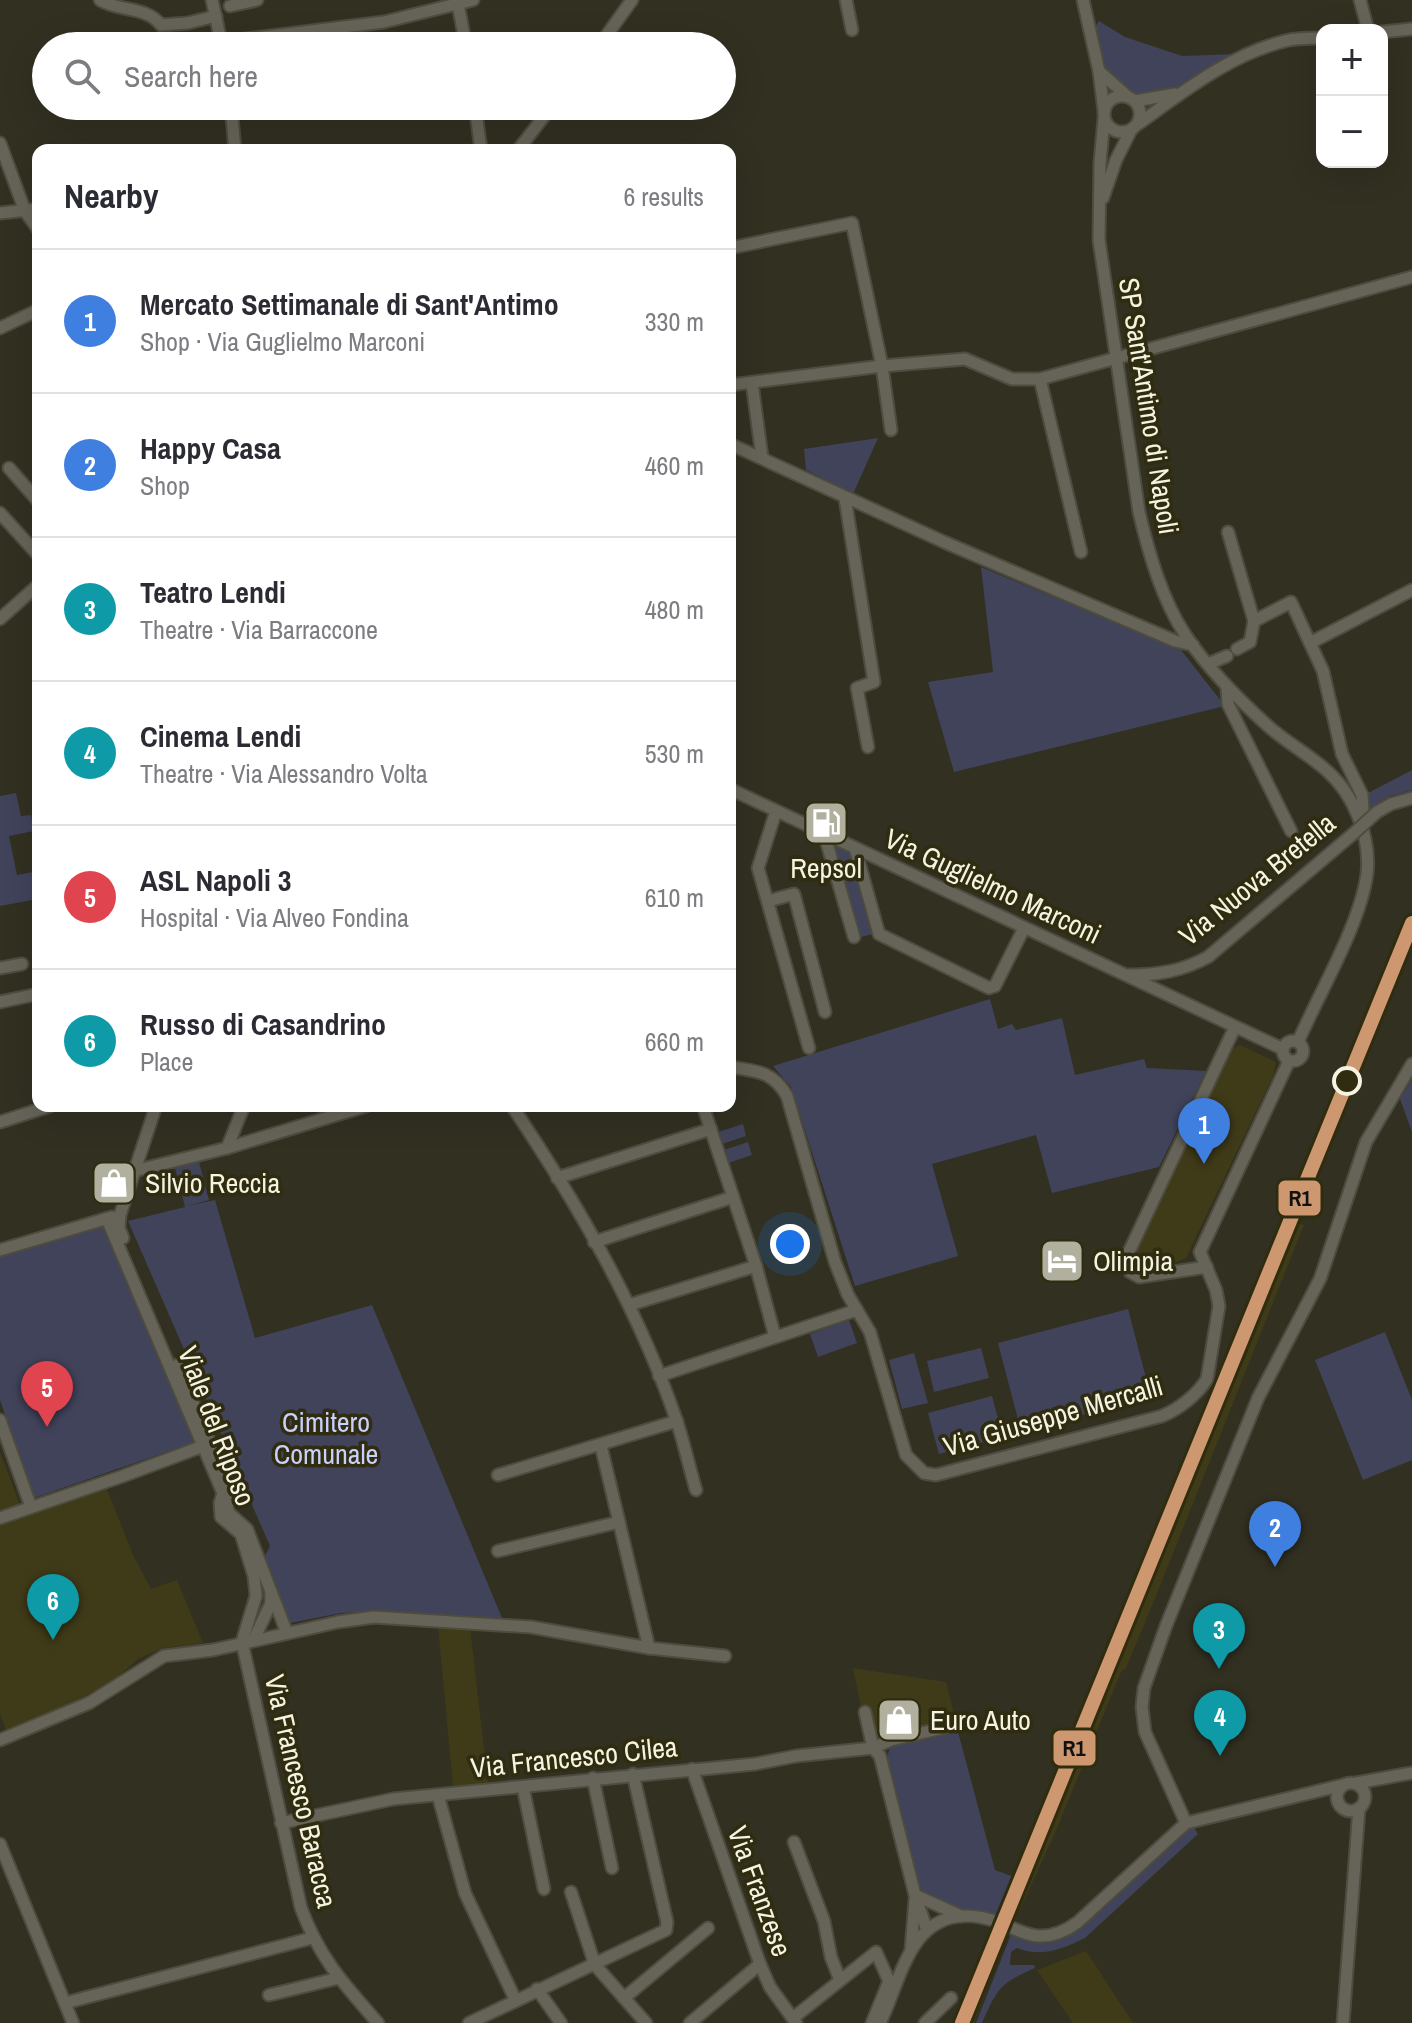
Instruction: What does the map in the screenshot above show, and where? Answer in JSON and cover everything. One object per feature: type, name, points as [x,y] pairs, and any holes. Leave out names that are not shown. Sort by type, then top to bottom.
[{"type":"street","points":[[100,0],[110,6],[153,15],[161,25],[216,16]]},
{"type":"street","points":[[212,0],[219,32]]},
{"type":"street","points":[[230,6],[257,0]]},
{"type":"street","points":[[310,32],[384,22],[473,0]]},
{"type":"street","points":[[609,32],[632,0]]},
{"type":"street","points":[[846,0],[852,30]]},
{"type":"street","name":"SP Sant'Antimo di Napoli","points":[[1083,0],[1099,71],[1104,115],[1099,240],[1139,512],[1148,549],[1185,635],[1227,688],[1270,728],[1327,770],[1343,787],[1358,815],[1366,840],[1367,871],[1361,904],[1298,1042]]},
{"type":"street","points":[[1360,0],[1366,24]]},
{"type":"street","points":[[453,3],[462,32]]},
{"type":"street","points":[[1388,31],[1412,29]]},
{"type":"street","points":[[1179,92],[1131,99],[1122,96],[1110,100],[1104,115],[1115,131],[1134,127],[1179,92],[1258,49],[1288,40],[1316,38]]},
{"type":"street","points":[[1099,71],[1140,110],[1134,127]]},
{"type":"street","points":[[232,120],[234,144]]},
{"type":"street","points":[[477,120],[480,144]]},
{"type":"street","points":[[523,144],[541,120]]},
{"type":"street","name":"SP Sant'Antimo di Napoli","points":[[1098,210],[1116,160],[1134,127]]},
{"type":"street","points":[[0,143],[25,211],[32,221]]},
{"type":"street","points":[[0,213],[32,210]]},
{"type":"street","points":[[736,247],[852,223],[882,366],[891,430]]},
{"type":"street","points":[[736,384],[965,359],[1012,379],[1040,379],[1412,277]]},
{"type":"street","points":[[0,328],[32,313]]},
{"type":"street","points":[[1040,379],[1081,552]]},
{"type":"street","points":[[752,383],[762,457]]},
{"type":"street","points":[[736,446],[1043,585],[1175,641],[1194,645]]},
{"type":"street","points":[[9,468],[32,494]]},
{"type":"street","points":[[845,498],[874,682],[857,688],[868,747]]},
{"type":"street","points":[[0,513],[32,548]]},
{"type":"street","points":[[1208,664],[1250,642],[1254,621],[1228,532]]},
{"type":"street","points":[[1310,643],[1412,590]]},
{"type":"street","points":[[0,619],[32,591]]},
{"type":"street","points":[[1254,621],[1291,602],[1323,671],[1342,754],[1362,795],[1366,840]]},
{"type":"street","points":[[1227,688],[1228,704],[1291,831]]},
{"type":"street","name":"Via Guglielmo Marconi","points":[[736,792],[1283,1049]]},
{"type":"street","name":"Via Nuova Bretella","points":[[1125,975],[1158,975],[1208,957],[1377,812],[1399,800],[1412,798]]},
{"type":"street","points":[[776,811],[758,868],[809,1048]]},
{"type":"street","points":[[824,833],[854,937]]},
{"type":"street","points":[[855,848],[879,934],[989,988],[995,986],[1024,928]]},
{"type":"street","points":[[768,901],[794,894],[825,1012]]},
{"type":"street","points":[[0,968],[22,964]]},
{"type":"street","points":[[0,1002],[32,995]]},
{"type":"street","points":[[1235,1027],[1127,1256],[1130,1272],[1139,1277],[1207,1267],[1200,1252],[1289,1061]]},
{"type":"street","points":[[1289,1042],[1298,1042],[1303,1049],[1302,1057],[1295,1062],[1289,1061],[1283,1055],[1283,1049],[1289,1042]]},
{"type":"street","points":[[1186,1823],[1145,1732],[1142,1707],[1144,1688],[1258,1398],[1320,1279],[1366,1142],[1412,1064]]},
{"type":"street","name":"Via Giuseppe Mercalli","points":[[736,1068],[764,1072],[781,1085],[787,1096],[835,1262],[870,1332],[906,1455],[924,1473],[936,1475],[1022,1455],[1171,1412],[1197,1392],[1207,1379],[1219,1306],[1207,1267]]},
{"type":"street","points":[[0,1122],[32,1112]]},
{"type":"street","points":[[0,1250],[120,1215],[154,1112]]},
{"type":"street","points":[[227,1148],[242,1112]]},
{"type":"street","points":[[327,1118],[330,1112]]},
{"type":"street","points":[[134,1171],[227,1148],[346,1112]]},
{"type":"street","points":[[520,1112],[629,1305],[677,1421],[696,1490]]},
{"type":"street","points":[[705,1112],[756,1266],[774,1333]]},
{"type":"street","points":[[557,1178],[711,1129]]},
{"type":"street","points":[[594,1242],[733,1197]]},
{"type":"street","name":"Viale del Riposo","points":[[120,1215],[119,1228],[223,1493],[221,1517],[241,1534],[251,1560],[254,1604],[260,1616],[287,1633]]},
{"type":"street","name":"Viale del Riposo","points":[[107,1219],[206,1445],[231,1493],[227,1507],[229,1513],[247,1529],[287,1633]]},
{"type":"street","points":[[629,1305],[756,1266]]},
{"type":"street","points":[[659,1376],[857,1310]]},
{"type":"street","points":[[0,1420],[31,1507]]},
{"type":"street","points":[[498,1475],[677,1421]]},
{"type":"street","points":[[0,1518],[206,1445]]},
{"type":"street","points":[[601,1446],[649,1648]]},
{"type":"street","points":[[498,1551],[619,1522]]},
{"type":"street","points":[[248,1641],[260,1616],[271,1603],[271,1589]]},
{"type":"street","points":[[0,1740],[89,1703],[164,1656],[213,1650],[374,1617],[531,1627],[649,1648],[725,1656]]},
{"type":"street","name":"Via Francesco Baracca","points":[[248,1641],[281,1823],[301,1908],[312,1938],[339,1978],[378,2023]]},
{"type":"street","points":[[865,1712],[873,1748],[880,1756],[915,1895],[931,1927]]},
{"type":"street","name":"Via Francesco Cilea","points":[[281,1823],[393,1799],[873,1748],[891,1740],[952,1726]]},
{"type":"street","name":"Via Franzese","points":[[692,1769],[760,1964],[770,1987],[794,2021]]},
{"type":"street","points":[[469,2023],[666,1930],[667,1922],[633,1774]]},
{"type":"street","points":[[915,1895],[961,1916],[994,1921],[1040,1936],[1058,1934],[1069,1929],[1186,1823],[1349,1784],[1407,1774]]},
{"type":"street","points":[[1343,2023],[1355,1856],[1353,1809],[1375,1787],[1407,1774]]},
{"type":"street","points":[[593,1778],[612,1868]]},
{"type":"street","points":[[1337,1800],[1338,1791],[1349,1784],[1362,1788],[1365,1796]]},
{"type":"street","points":[[523,1787],[544,1889]]},
{"type":"street","points":[[1312,1793],[1323,1793],[1353,1809]]},
{"type":"street","points":[[438,1795],[465,1893],[516,2001]]},
{"type":"street","points":[[794,1842],[824,1921],[831,1957],[840,1980]]},
{"type":"street","points":[[0,1844],[73,2023]]},
{"type":"street","points":[[571,1892],[595,1965],[646,2023]]},
{"type":"street","points":[[911,1951],[915,1895]]},
{"type":"street","points":[[880,2023],[911,1951],[938,1921],[961,1916]]},
{"type":"street","points":[[624,1998],[708,1928]]},
{"type":"street","points":[[65,2003],[312,1938]]},
{"type":"street","points":[[794,2021],[876,1952],[889,1981],[872,2023]]},
{"type":"street","points":[[690,2023],[760,1964]]},
{"type":"street","points":[[269,1995],[339,1978]]},
{"type":"street","points":[[537,1989],[561,2023]]},
{"type":"street","points":[[925,2023],[951,1998]]},
{"type":"shaded area","points":[[1240,1045],[1276,1062],[1273,1076],[1186,1258],[1170,1265],[1146,1269],[1137,1261],[1136,1252],[1232,1049]]},
{"type":"shaded area","points":[[1288,1218],[1304,1225],[1158,1591],[1005,1942],[974,2023],[959,2023]]},
{"type":"shaded area","points":[[0,1452],[20,1505],[0,1512]]},
{"type":"shaded area","points":[[106,1487],[133,1555],[151,1589],[177,1580],[203,1643],[163,1648],[138,1659],[110,1684],[7,1733],[0,1714],[0,1525]]},
{"type":"shaded area","points":[[438,1626],[470,1628],[488,1783],[453,1786]]},
{"type":"shaded area","points":[[853,1668],[946,1682],[956,1721],[867,1739]]},
{"type":"shaded area","points":[[1086,1951],[1133,2023],[1073,2023],[1037,1970]]},
{"type":"green space","points":[[1099,21],[1125,37],[1182,56],[1236,54],[1179,88],[1140,97],[1104,70],[1094,29]]},
{"type":"green space","points":[[878,438],[853,494],[806,470],[804,449]]},
{"type":"green space","points":[[981,567],[1181,650],[1225,706],[954,772],[928,682],[993,672]]},
{"type":"green space","points":[[1412,770],[1412,790],[1390,796],[1369,810],[1368,793]]},
{"type":"green space","points":[[16,793],[21,816],[31,815],[32,831],[9,836],[17,875],[32,872],[32,900],[0,906],[0,796]]},
{"type":"green space","points":[[828,838],[854,852],[877,933],[857,938]]},
{"type":"green space","points":[[990,999],[998,1029],[1012,1024],[1016,1030],[1062,1018],[1075,1075],[1144,1059],[1147,1068],[1206,1071],[1159,1167],[1052,1193],[1036,1135],[932,1164],[958,1256],[855,1286],[791,1087],[773,1066]]},
{"type":"green space","points":[[1412,1079],[1412,1132],[1400,1099]]},
{"type":"green space","points":[[743,1124],[746,1136],[722,1144],[718,1132]]},
{"type":"green space","points":[[748,1142],[752,1155],[728,1163],[724,1150]]},
{"type":"green space","name":"Cimitero Comunale","points":[[199,1162],[209,1200],[187,1206],[215,1200],[255,1338],[372,1305],[502,1618],[376,1611],[341,1613],[290,1623],[265,1556],[270,1546],[128,1221],[185,1207],[175,1168]]},
{"type":"green space","points":[[105,1224],[195,1442],[34,1498],[0,1400],[0,1255]]},
{"type":"green space","points":[[1128,1309],[1151,1397],[1021,1431],[998,1343]]},
{"type":"green space","points":[[849,1320],[857,1343],[818,1357],[810,1334]]},
{"type":"green space","points":[[1385,1332],[1412,1400],[1412,1460],[1363,1480],[1315,1360]]},
{"type":"green space","points":[[981,1348],[989,1378],[934,1392],[927,1361]]},
{"type":"green space","points":[[914,1353],[928,1403],[902,1409],[889,1360]]},
{"type":"green space","points":[[992,1396],[1003,1437],[939,1454],[928,1413]]},
{"type":"green space","points":[[958,1732],[995,1870],[1017,1878],[1000,1919],[947,1905],[928,1896],[920,1888],[887,1758],[890,1747]]},
{"type":"green space","points":[[1193,1826],[1198,1834],[1085,1938],[1052,1951],[1035,1952],[1017,1948],[1011,1952],[1010,1965],[1034,1965],[1035,1968],[1001,1988],[982,2023],[976,2023],[1012,1932],[1064,1936],[1171,1838]]},
{"type":"transit line","name":"R1","points":[[962,2023],[1412,923]]},
{"type":"place","name":"Repsol","points":[[826,823]]},
{"type":"place","name":"Mercato Settimanale di Sant'Antimo","points":[[1204,1164]]},
{"type":"place","name":"Silvio Reccia","points":[[114,1183]]},
{"type":"place","name":"Olimpia","points":[[1062,1261]]},
{"type":"place","name":"ASL Napoli 3","points":[[47,1427]]},
{"type":"place","name":"Happy Casa","points":[[1275,1567]]},
{"type":"place","name":"Russo di Casandrino","points":[[53,1640]]},
{"type":"place","name":"Teatro Lendi","points":[[1219,1669]]},
{"type":"place","name":"Euro Auto","points":[[899,1720]]},
{"type":"place","name":"Cinema Lendi","points":[[1220,1756]]}]
